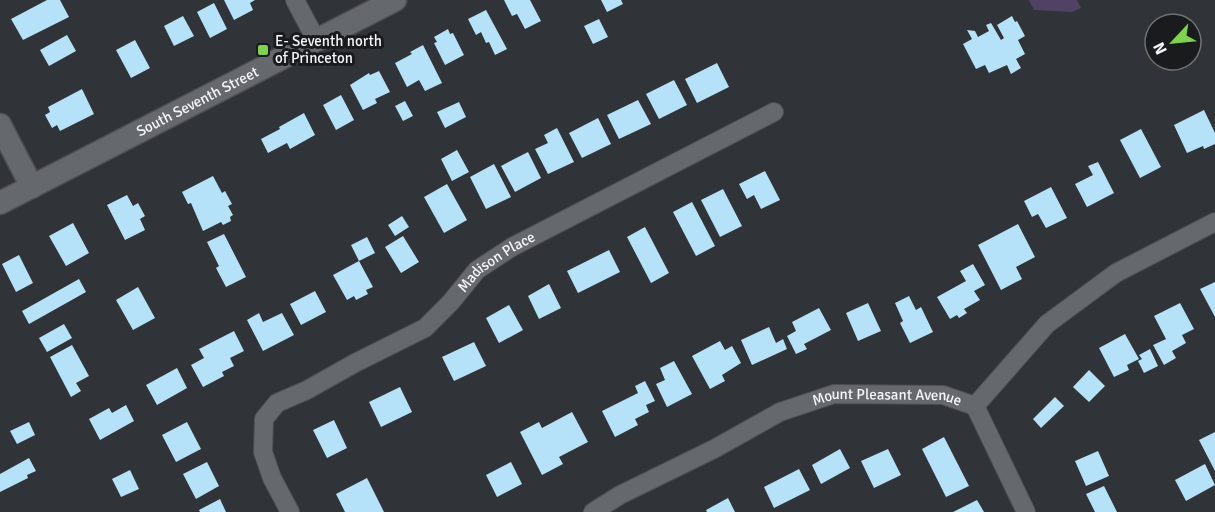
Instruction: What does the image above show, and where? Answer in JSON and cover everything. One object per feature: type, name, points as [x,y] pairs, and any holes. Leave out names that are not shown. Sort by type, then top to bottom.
[{"type":"street","points":[[295,0],[316,40]]},
{"type":"street","name":"South Seventh Street","points":[[0,203],[395,0]]},
{"type":"street","name":"Madison Place","points":[[290,512],[272,478],[263,452],[264,419],[277,404],[425,327],[451,302],[477,270],[512,247],[774,112]]},
{"type":"street","points":[[0,125],[32,187]]},
{"type":"street","name":"Mount Pleasant Avenue","points":[[593,512],[620,495],[780,412],[834,394],[943,395],[975,406],[1047,324],[1116,273],[1215,222]]},
{"type":"street","points":[[975,406],[1026,512]]},
{"type":"shaded area","points":[[1029,0],[1077,0],[1081,8],[1072,12],[1034,10]]},
{"type":"building","points":[[47,0],[60,0],[69,17],[23,40],[11,19]]},
{"type":"building","points":[[224,0],[255,0],[250,3],[253,10],[234,20]]},
{"type":"building","points":[[504,0],[530,0],[541,21],[525,29],[517,14],[512,16]]},
{"type":"building","points":[[601,0],[621,0],[623,4],[607,12]]},
{"type":"building","points":[[214,3],[227,29],[210,38],[197,12]]},
{"type":"building","points":[[486,10],[507,49],[495,55],[481,32],[476,35],[468,19]]},
{"type":"building","points":[[183,16],[194,36],[174,46],[164,26]]},
{"type":"building","points":[[1012,16],[1025,36],[1018,40],[1025,54],[1016,59],[1021,68],[1011,74],[1007,65],[989,73],[985,65],[976,69],[963,44],[972,39],[967,30],[975,31],[978,37],[989,31],[986,25],[991,23],[1001,40],[1004,38],[997,25]]},
{"type":"building","points":[[599,19],[608,37],[593,44],[584,26]]},
{"type":"building","points":[[448,29],[450,34],[453,33],[464,55],[445,65],[434,43],[437,42],[434,37]]},
{"type":"building","points":[[67,35],[76,51],[49,66],[40,50]]},
{"type":"building","points":[[135,40],[150,68],[131,78],[116,50]]},
{"type":"building","points":[[423,45],[442,83],[425,91],[419,80],[407,87],[395,63]]},
{"type":"building","points":[[717,63],[729,87],[697,103],[685,79]]},
{"type":"building","points":[[379,71],[390,92],[375,99],[377,103],[363,110],[350,85],[369,73],[370,75]]},
{"type":"building","points":[[674,80],[687,105],[659,119],[646,94]]},
{"type":"building","points":[[82,89],[94,114],[60,131],[57,125],[52,128],[45,115],[50,112],[48,107]]},
{"type":"building","points":[[341,95],[354,120],[336,130],[323,105]]},
{"type":"building","points":[[638,100],[651,124],[619,139],[607,115]]},
{"type":"building","points":[[405,101],[413,116],[403,121],[395,106]]},
{"type":"building","points":[[459,102],[466,117],[445,128],[437,112]]},
{"type":"building","points":[[1204,110],[1215,133],[1215,144],[1187,153],[1174,125]]},
{"type":"building","points":[[304,113],[315,135],[290,149],[287,143],[268,153],[261,139]]},
{"type":"building","points":[[598,118],[611,144],[582,158],[569,133]]},
{"type":"building","points":[[557,128],[574,162],[548,174],[535,149],[548,143],[544,135]]},
{"type":"building","points":[[1141,129],[1161,167],[1140,178],[1120,140]]},
{"type":"building","points":[[457,150],[469,172],[452,181],[441,159]]},
{"type":"building","points":[[528,152],[541,178],[515,192],[501,166]]},
{"type":"building","points":[[1098,162],[1114,193],[1087,207],[1075,184],[1093,175],[1088,166]]},
{"type":"building","points":[[494,164],[511,197],[486,209],[470,177]]},
{"type":"building","points":[[765,171],[780,200],[761,209],[754,195],[747,199],[739,184]]},
{"type":"building","points":[[213,176],[222,193],[225,191],[232,204],[228,206],[233,215],[230,217],[231,221],[223,225],[221,222],[203,231],[191,203],[188,204],[182,192]]},
{"type":"building","points":[[447,184],[467,220],[444,233],[424,197]]},
{"type":"building","points":[[1051,187],[1067,218],[1046,228],[1038,214],[1032,217],[1024,201]]},
{"type":"building","points":[[723,189],[742,226],[720,237],[701,200]]},
{"type":"building","points":[[127,195],[133,206],[138,203],[145,216],[140,219],[145,230],[125,240],[107,205]]},
{"type":"building","points":[[692,202],[715,246],[696,256],[673,212]]},
{"type":"building","points":[[402,216],[409,227],[395,236],[388,225]]},
{"type":"building","points":[[73,223],[89,253],[66,266],[49,236]]},
{"type":"building","points":[[1018,224],[1035,257],[1016,267],[1022,279],[1001,290],[978,245]]},
{"type":"building","points":[[645,227],[669,273],[651,283],[627,237]]},
{"type":"building","points":[[224,234],[246,277],[226,287],[216,268],[219,266],[207,242]]},
{"type":"building","points":[[403,236],[419,262],[401,273],[385,247]]},
{"type":"building","points":[[367,237],[375,253],[359,261],[351,245]]},
{"type":"building","points":[[609,250],[620,272],[578,293],[567,271]]},
{"type":"building","points":[[19,255],[33,283],[16,292],[2,264]]},
{"type":"building","points":[[359,261],[373,287],[366,290],[368,294],[356,300],[354,296],[347,300],[333,275]]},
{"type":"building","points":[[973,264],[985,285],[974,291],[980,300],[964,309],[967,313],[959,318],[957,315],[950,319],[937,297],[966,281],[960,271]]},
{"type":"building","points":[[79,279],[86,292],[29,324],[22,311]]},
{"type":"building","points":[[1215,282],[1215,317],[1200,289]]},
{"type":"building","points":[[549,284],[561,308],[539,319],[528,296]]},
{"type":"building","points":[[138,287],[155,318],[133,330],[116,300]]},
{"type":"building","points":[[315,291],[326,312],[301,325],[290,304]]},
{"type":"building","points":[[909,296],[916,310],[921,307],[933,332],[910,343],[900,323],[903,321],[895,303]]},
{"type":"building","points":[[868,303],[881,331],[858,341],[846,313]]},
{"type":"building","points":[[1180,303],[1194,329],[1182,335],[1186,343],[1172,351],[1176,358],[1164,365],[1153,345],[1166,339],[1154,316]]},
{"type":"building","points":[[509,305],[523,330],[499,343],[486,318]]},
{"type":"building","points":[[819,308],[831,330],[804,344],[807,349],[796,354],[787,336],[796,331],[792,322]]},
{"type":"building","points":[[259,313],[263,322],[282,313],[294,335],[263,351],[247,320]]},
{"type":"building","points":[[64,324],[72,338],[47,352],[39,338]]},
{"type":"building","points":[[769,327],[776,343],[783,339],[787,349],[752,365],[741,340]]},
{"type":"building","points":[[234,331],[244,351],[230,358],[234,366],[222,372],[224,376],[203,387],[191,365],[204,358],[199,349]]},
{"type":"building","points":[[1125,334],[1139,359],[1127,365],[1129,370],[1114,377],[1099,348]]},
{"type":"building","points":[[720,341],[725,350],[732,346],[741,363],[722,375],[725,381],[710,389],[692,356]]},
{"type":"building","points":[[474,342],[486,366],[454,381],[442,357]]},
{"type":"building","points":[[72,345],[89,376],[76,383],[81,391],[71,397],[50,357]]},
{"type":"building","points":[[1150,349],[1158,366],[1144,373],[1138,361],[1142,359],[1139,355]]},
{"type":"building","points":[[674,361],[692,394],[667,407],[656,384],[665,380],[660,368]]},
{"type":"building","points":[[177,368],[187,388],[157,405],[146,385]]},
{"type":"building","points":[[1089,370],[1105,386],[1089,402],[1073,387]]},
{"type":"building","points":[[645,381],[655,401],[646,405],[649,412],[635,419],[638,425],[615,437],[602,411],[638,393],[635,386]]},
{"type":"building","points":[[400,387],[412,412],[381,427],[369,402]]},
{"type":"building","points":[[1055,397],[1064,406],[1041,428],[1033,419]]},
{"type":"building","points":[[126,405],[134,421],[100,440],[89,419],[109,408],[112,413]]},
{"type":"building","points":[[572,412],[588,442],[559,457],[563,464],[542,475],[520,432],[539,422],[542,428]]},
{"type":"building","points":[[334,420],[347,448],[327,458],[313,430]]},
{"type":"building","points":[[29,422],[35,435],[17,444],[10,431]]},
{"type":"building","points":[[187,422],[201,449],[176,462],[162,435]]},
{"type":"building","points":[[1215,432],[1215,471],[1199,440]]},
{"type":"building","points":[[944,437],[969,486],[946,497],[922,449]]},
{"type":"building","points":[[840,449],[850,468],[821,484],[812,465]]},
{"type":"building","points":[[888,449],[901,475],[874,488],[861,461]]},
{"type":"building","points":[[1098,451],[1109,476],[1086,486],[1075,461]]},
{"type":"building","points":[[29,458],[36,471],[27,475],[28,478],[0,492],[0,474]]},
{"type":"building","points":[[207,462],[219,486],[196,499],[183,474]]},
{"type":"building","points":[[511,462],[522,484],[497,497],[486,475]]},
{"type":"building","points":[[1205,464],[1215,485],[1186,501],[1175,480]]},
{"type":"building","points":[[799,469],[810,490],[774,508],[764,487]]},
{"type":"building","points":[[130,470],[139,489],[121,497],[112,479]]},
{"type":"building","points":[[367,478],[384,512],[345,512],[336,494]]},
{"type":"building","points":[[1104,486],[1117,512],[1095,512],[1086,494]]},
{"type":"building","points":[[728,498],[735,512],[707,512],[706,510]]},
{"type":"building","points":[[220,499],[226,512],[200,512],[199,510]]},
{"type":"building","points":[[977,500],[984,512],[953,512]]},
{"type":"place","name":"E- Seventh north of Princeton","points":[[263,50]]}]
